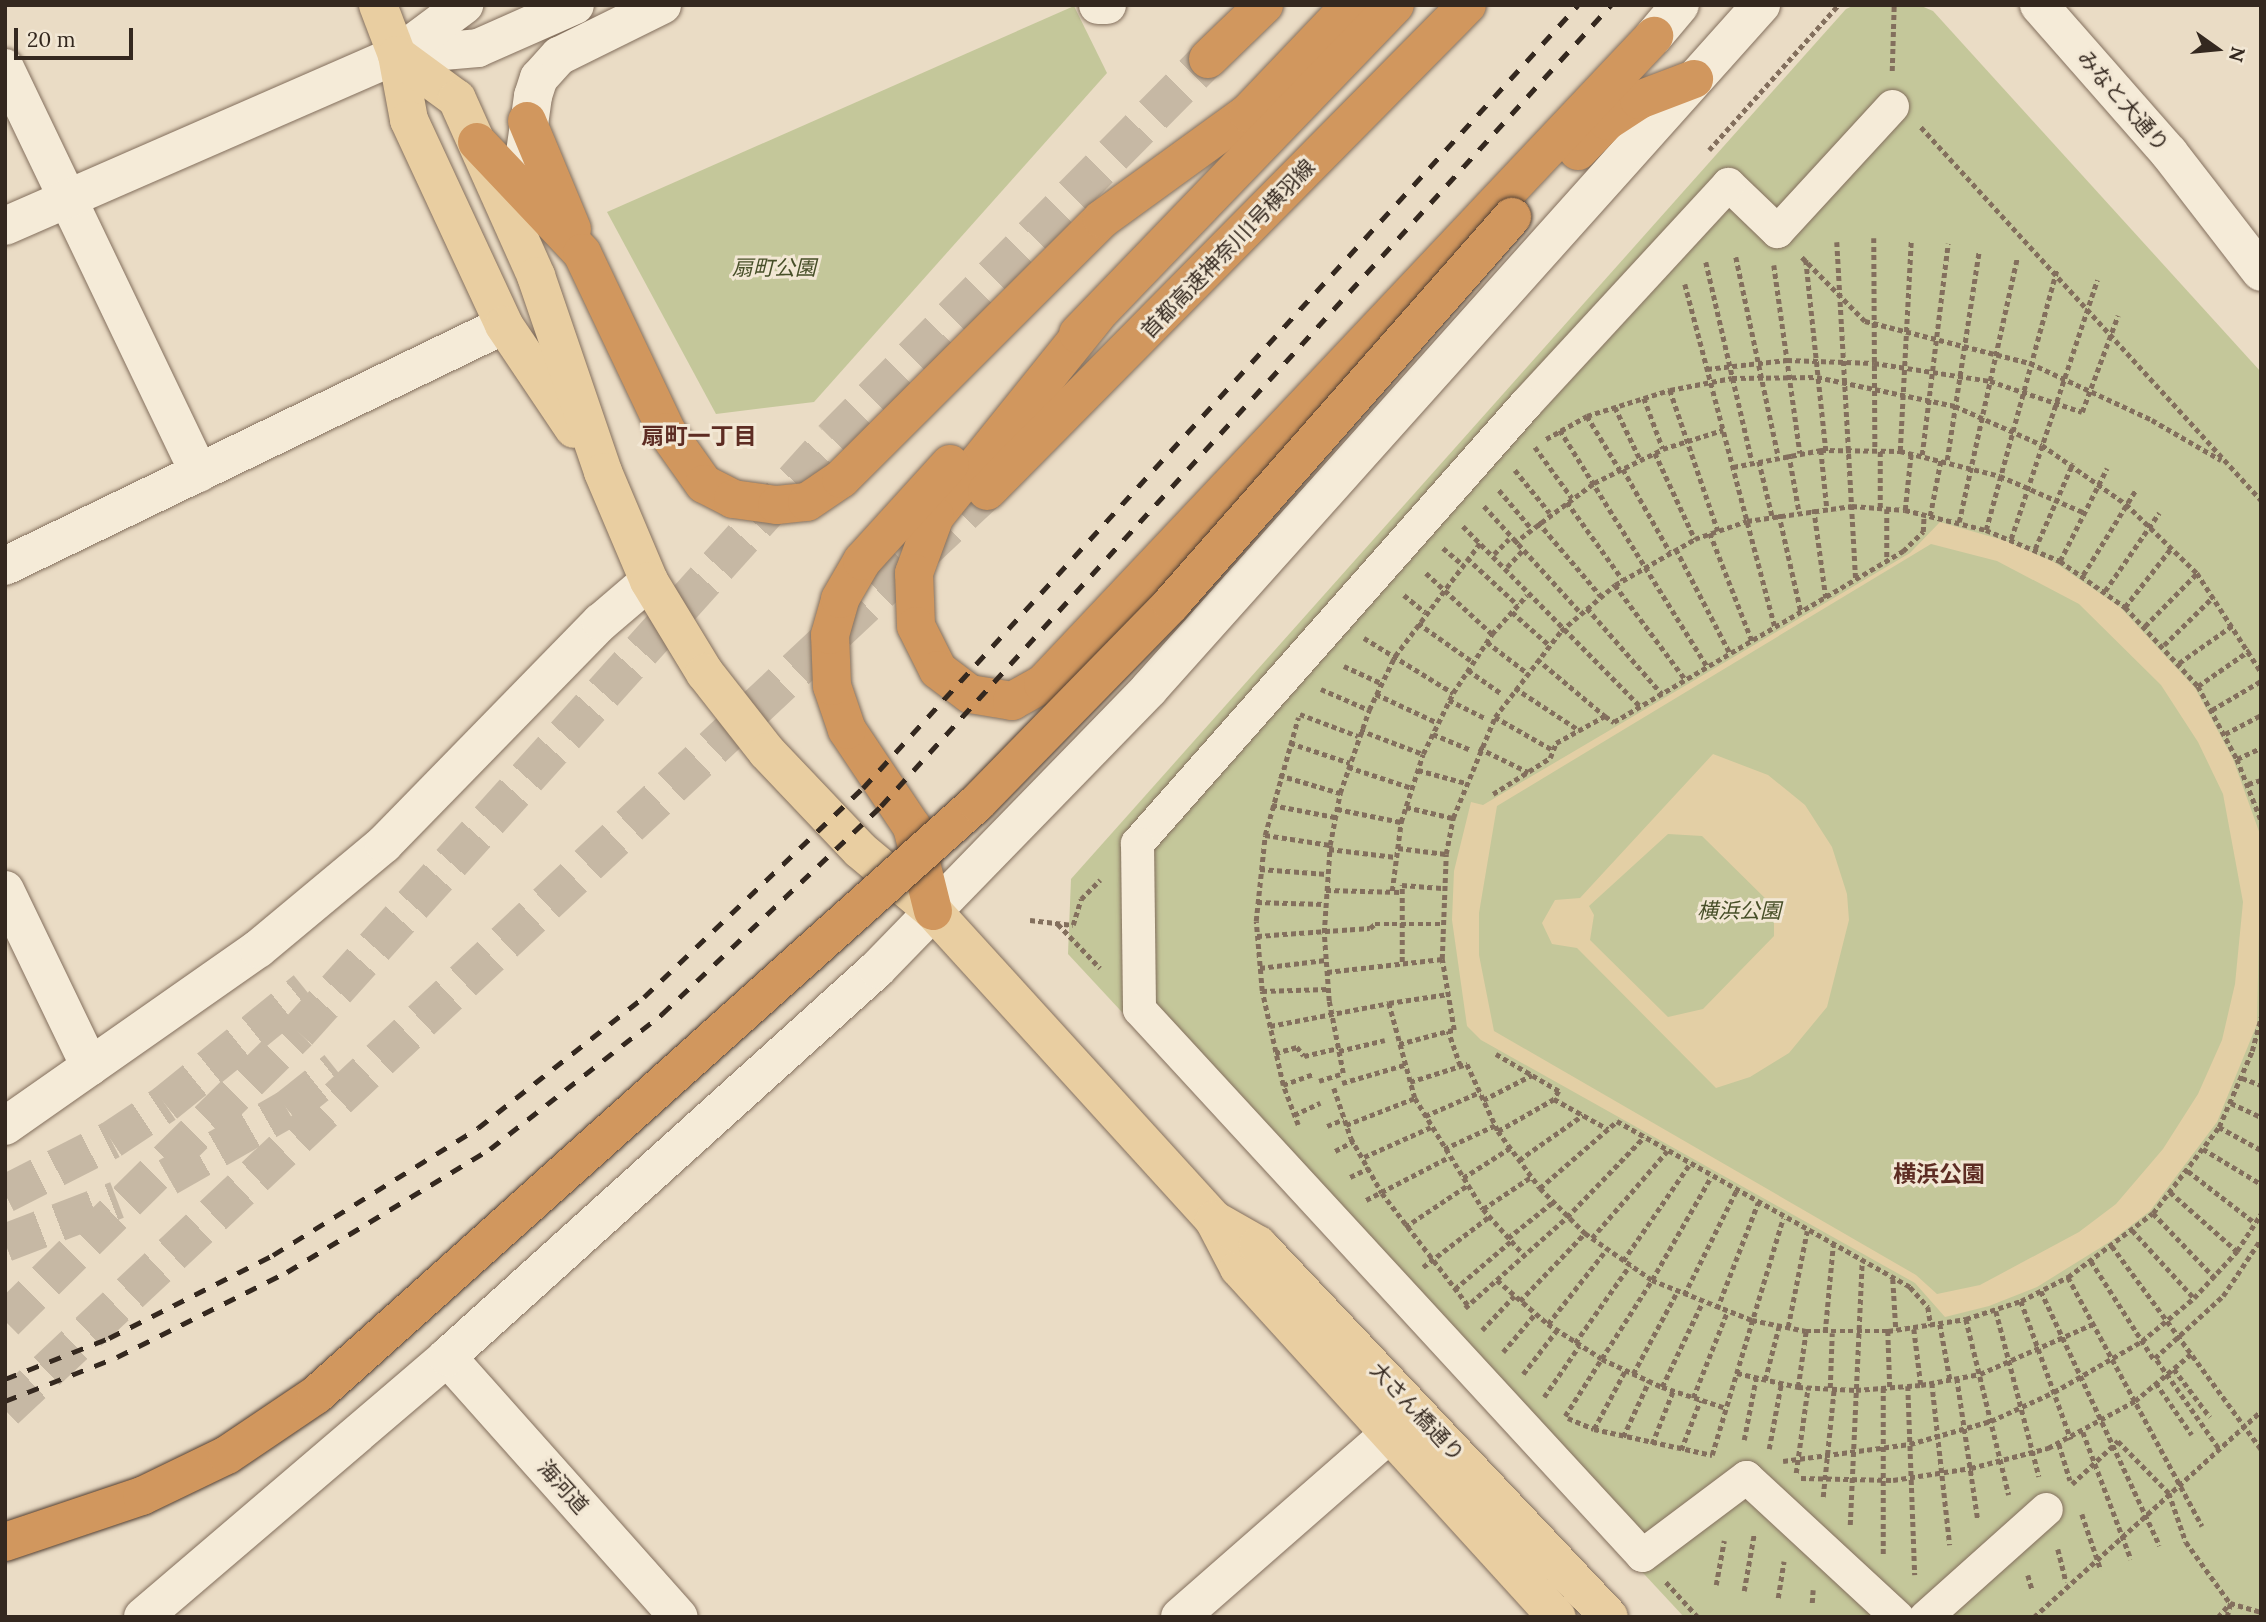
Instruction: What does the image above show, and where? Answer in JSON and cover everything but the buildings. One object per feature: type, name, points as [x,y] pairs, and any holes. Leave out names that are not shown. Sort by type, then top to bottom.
[{"type":"highway","points":[[1208,59],[1264,5]]},
{"type":"highway","points":[[527,121],[582,253],[667,432],[704,484],[733,499],[777,505],[807,502],[841,479],[1102,219],[1248,113],[1351,5]]},
{"type":"highway","points":[[933,911],[912,827],[847,730],[832,686],[830,635],[840,598],[862,561],[907,507],[1096,316],[1395,5]]},
{"type":"highway","name":"首都高速神奈川1号横羽線","points":[[987,491],[1467,5]]},
{"type":"highway","points":[[1096,316],[935,516],[914,573],[916,626],[938,670],[970,694],[1012,701],[1043,684],[1654,36]]},
{"type":"highway","points":[[5,1542],[142,1496],[227,1455],[316,1395],[977,803],[1171,604],[1512,217],[1654,36]]},
{"type":"highway","points":[[1512,217],[1607,121],[1639,100],[1694,79]]},
{"type":"highway","points":[[477,142],[582,253]]},
{"type":"main road","points":[[378,5],[397,55],[409,120],[504,325],[603,472]]},
{"type":"main road","points":[[397,55],[457,99],[536,276],[603,472]]},
{"type":"main road","name":"大さん橋通り","points":[[603,472],[649,581],[705,673],[767,752],[860,850],[933,911],[1214,1220],[1239,1268],[1557,1617]]},
{"type":"main road","name":"大さん橋通り","points":[[1214,1220],[1258,1245],[1609,1617]]},
{"type":"street","points":[[5,226],[397,55],[464,5]]},
{"type":"street","points":[[397,55],[478,48],[575,5]]},
{"type":"street","points":[[536,276],[523,191],[527,121],[539,78],[559,56],[662,5]]},
{"type":"street","points":[[1098,5],[1107,5]]},
{"type":"street","points":[[1654,36],[1680,5]]},
{"type":"street","points":[[143,1617],[447,1357],[877,969],[1150,689],[1761,5]]},
{"type":"street","name":"みなと大通り","points":[[2039,5],[2205,199],[2261,272]]},
{"type":"street","points":[[5,68],[199,473]]},
{"type":"street","points":[[1892,106],[1784,242],[1728,184],[1525,404],[1137,843],[1139,1009],[1642,1555],[1746,1477],[1897,1617]]},
{"type":"street","name":"みなと大通り","points":[[2205,199],[2261,251]]},
{"type":"street","points":[[5,566],[504,325]]},
{"type":"street","points":[[5,1126],[258,949],[384,844],[601,622],[649,581]]},
{"type":"street","points":[[5,890],[90,1067]]},
{"type":"street","name":"海河道","points":[[447,1357],[679,1617]]},
{"type":"street","points":[[1180,1617],[1389,1433]]},
{"type":"street","points":[[1925,1617],[2043,1494]]},
{"type":"path","points":[[1894,5],[1892,106],[1925,130],[2261,500]]},
{"type":"path","points":[[1874,238],[1874,386],[1880,508]]},
{"type":"path","points":[[1899,452],[1912,240]]},
{"type":"path","points":[[1784,242],[1865,321],[2030,363],[2152,420],[2227,463]]},
{"type":"path","points":[[1784,242],[1816,360],[1827,508]]},
{"type":"path","points":[[1784,242],[1787,360],[1800,453]]},
{"type":"path","points":[[1837,242],[1856,580]]},
{"type":"path","points":[[1922,455],[1948,244]]},
{"type":"path","points":[[1536,659],[1615,722],[1887,561],[1923,532],[1944,459],[1955,406],[1979,250]]},
{"type":"path","points":[[1736,257],[1778,455]]},
{"type":"path","points":[[1959,522],[2017,258]]},
{"type":"path","points":[[1705,262],[1752,461]]},
{"type":"path","points":[[1986,530],[2057,268]]},
{"type":"path","points":[[1684,279],[1775,628]]},
{"type":"path","points":[[2011,539],[2097,280]]},
{"type":"path","points":[[1707,369],[1787,360],[1843,359],[1874,362],[1990,381],[2082,412],[2118,315]]},
{"type":"path","points":[[1526,452],[1587,416],[1670,390],[1732,378],[1818,377],[1903,392],[1955,406],[2012,430],[2073,463],[2151,525],[2197,573],[2250,650],[2261,672]]},
{"type":"path","points":[[1670,390],[1684,442],[1718,531]]},
{"type":"path","points":[[1644,398],[1662,449]]},
{"type":"path","points":[[1615,407],[1640,459]]},
{"type":"path","points":[[1587,416],[1673,551],[1730,653]]},
{"type":"path","points":[[1560,430],[1707,666]]},
{"type":"path","points":[[1494,554],[1594,483],[1662,449],[1723,430]]},
{"type":"path","points":[[1534,446],[1623,580]]},
{"type":"path","points":[[1732,467],[1778,455],[1823,451],[1849,449],[1911,453],[1972,466],[2029,485],[2058,497],[2085,513]]},
{"type":"path","points":[[1655,453],[1695,539]]},
{"type":"path","points":[[1905,510],[1911,453]]},
{"type":"path","points":[[1790,454],[1799,511]]},
{"type":"path","points":[[1759,461],[1801,612]]},
{"type":"path","points":[[2035,549],[2073,463]]},
{"type":"path","points":[[1510,464],[1550,513]]},
{"type":"path","points":[[2060,561],[2107,468]]},
{"type":"path","points":[[1490,478],[1531,528]]},
{"type":"path","points":[[2083,575],[2135,491]]},
{"type":"path","points":[[1480,501],[1512,541],[1581,613]]},
{"type":"path","points":[[1399,1044],[1454,1030],[1442,959],[1446,854],[1453,818],[1479,748],[1495,717],[1526,672],[1561,631],[1615,585],[1645,565],[1695,539],[1747,521],[1799,511],[1852,506],[1905,510],[1986,530],[2060,561],[2125,607],[2164,646],[2198,686],[2237,759],[2259,809],[2261,820]]},
{"type":"path","points":[[1814,509],[1826,598]]},
{"type":"path","points":[[1887,509],[1887,561]]},
{"type":"path","points":[[2105,591],[2159,513]]},
{"type":"path","points":[[1455,518],[1507,567],[1527,596],[1561,631],[1641,707]]},
{"type":"path","points":[[1538,522],[1601,596]]},
{"type":"path","points":[[1710,533],[1752,641]]},
{"type":"path","points":[[1319,1081],[1343,1073],[1331,1014],[1324,933],[1330,847],[1340,793],[1359,733],[1395,656],[1442,588],[1480,543]]},
{"type":"path","points":[[2125,607],[2172,547]]},
{"type":"path","points":[[1507,567],[1522,551]]},
{"type":"path","points":[[1467,558],[1518,605]]},
{"type":"path","points":[[1422,570],[1492,634]]},
{"type":"path","points":[[2145,626],[2197,573]]},
{"type":"path","points":[[1615,585],[1685,680]]},
{"type":"path","points":[[1392,891],[1401,822],[1423,754],[1453,693],[1473,662],[1492,634],[1527,596]]},
{"type":"path","points":[[2164,646],[2213,597]]},
{"type":"path","points":[[1587,608],[1662,694]]},
{"type":"path","points":[[1513,612],[1549,645]]},
{"type":"path","points":[[1418,623],[1473,662]]},
{"type":"path","points":[[2179,663],[2233,625]]},
{"type":"path","points":[[1359,635],[1453,693]]},
{"type":"path","points":[[1487,642],[1526,672]]},
{"type":"path","points":[[2198,686],[2250,650]]},
{"type":"path","points":[[1338,663],[1381,683]]},
{"type":"path","points":[[1468,670],[1502,694]]},
{"type":"path","points":[[2213,710],[2261,681]]},
{"type":"path","points":[[1313,685],[1369,710]]},
{"type":"path","points":[[1515,688],[1579,730]]},
{"type":"path","points":[[1376,694],[1438,723]]},
{"type":"path","points":[[1450,700],[1485,718]]},
{"type":"path","points":[[1301,1134],[1283,1085],[1262,991],[1257,902],[1265,835],[1279,775],[1304,705]]},
{"type":"path","points":[[1300,714],[1423,754]]},
{"type":"path","points":[[2225,734],[2261,715]]},
{"type":"path","points":[[1493,794],[1550,758],[1556,743],[1605,716]]},
{"type":"path","points":[[1495,717],[1553,750]]},
{"type":"path","points":[[1433,734],[1471,750]]},
{"type":"path","points":[[1290,743],[1412,788]]},
{"type":"path","points":[[1479,748],[1528,772]]},
{"type":"path","points":[[2237,759],[2261,748]]},
{"type":"path","points":[[1418,770],[1466,783]]},
{"type":"path","points":[[1279,775],[1340,793]]},
{"type":"path","points":[[2248,784],[2261,780]]},
{"type":"path","points":[[1272,805],[1335,817]]},
{"type":"path","points":[[1406,807],[1453,818]]},
{"type":"path","points":[[1337,809],[1401,822]]},
{"type":"path","points":[[1265,835],[1396,857]]},
{"type":"path","points":[[1398,848],[1446,854]]},
{"type":"path","points":[[1260,869],[1328,874]]},
{"type":"path","points":[[1402,962],[1399,924],[1402,885],[1443,888]]},
{"type":"path","points":[[1326,890],[1401,892]]},
{"type":"path","points":[[1030,919],[1073,925],[1081,899]]},
{"type":"path","points":[[1257,902],[1325,904]]},
{"type":"path","points":[[1257,936],[1324,933],[1399,924],[1442,924]]},
{"type":"path","points":[[1327,972],[1442,959]]},
{"type":"path","points":[[1260,968],[1326,960]]},
{"type":"path","points":[[1262,991],[1328,989]]},
{"type":"path","points":[[1270,1027],[1448,994]]},
{"type":"path","points":[[1389,1003],[1415,1098],[1448,1157],[1483,1209],[1524,1255]]},
{"type":"path","points":[[1410,1082],[1467,1064],[1497,1128],[1531,1177],[1585,1233],[1653,1280],[1717,1309],[1788,1328],[1832,1333],[1888,1331],[1966,1319],[2021,1301],[2068,1277],[2153,1213],[2188,1171],[2219,1127],[2252,1051],[2261,1017]]},
{"type":"path","points":[[1448,1031],[1460,1066]]},
{"type":"path","points":[[1275,1053],[1297,1047],[1304,1056],[1385,1040]]},
{"type":"path","points":[[2252,1051],[2261,1054]]},
{"type":"path","points":[[1444,1149],[1497,1128],[1553,1099],[1559,1091],[1496,1054]]},
{"type":"path","points":[[1342,1083],[1404,1065]]},
{"type":"path","points":[[1283,1085],[1313,1074]]},
{"type":"path","points":[[1483,1100],[1531,1075]]},
{"type":"path","points":[[2242,1077],[2261,1085]]},
{"type":"path","points":[[1334,1088],[1345,1122],[1382,1193],[1431,1261],[1468,1305]]},
{"type":"path","points":[[1426,1116],[1480,1092]]},
{"type":"path","points":[[1326,1126],[1415,1098]]},
{"type":"path","points":[[1553,1099],[1608,1129]]},
{"type":"path","points":[[1294,1115],[1320,1103]]},
{"type":"path","points":[[2231,1103],[2261,1117]]},
{"type":"path","points":[[1519,1160],[1583,1115]]},
{"type":"path","points":[[1541,1188],[1617,1121],[1783,1218],[1910,1287],[1928,1307],[1931,1326]]},
{"type":"path","points":[[1364,1157],[1431,1127]]},
{"type":"path","points":[[2219,1127],[2261,1150]]},
{"type":"path","points":[[1459,1313],[1567,1217],[1644,1137]]},
{"type":"path","points":[[1335,1151],[1354,1141]]},
{"type":"path","points":[[1463,1178],[1510,1148]]},
{"type":"path","points":[[2203,1149],[2261,1184]]},
{"type":"path","points":[[1592,1238],[1667,1151]]},
{"type":"path","points":[[1363,1202],[1448,1157]]},
{"type":"path","points":[[1623,1261],[1689,1164]]},
{"type":"path","points":[[1350,1177],[1369,1168]]},
{"type":"path","points":[[2188,1171],[2255,1223]]},
{"type":"path","points":[[1483,1209],[1531,1177]]},
{"type":"path","points":[[1564,1416],[1653,1280],[1711,1177]]},
{"type":"path","points":[[1405,1227],[1468,1185]]},
{"type":"path","points":[[1684,1295],[1736,1191]]},
{"type":"path","points":[[2170,1192],[2237,1251]]},
{"type":"path","points":[[1455,1289],[1553,1202]]},
{"type":"path","points":[[1717,1309],[1758,1203]]},
{"type":"path","points":[[2153,1213],[2215,1278]]},
{"type":"path","points":[[1777,1461],[1853,1455],[1910,1444],[1991,1421],[2054,1392],[2142,1341],[2194,1298],[2237,1251],[2261,1214]]},
{"type":"path","points":[[1431,1261],[1490,1216]]},
{"type":"path","points":[[1712,1455],[1783,1218]]},
{"type":"path","points":[[2132,1230],[2194,1298]]},
{"type":"path","points":[[1788,1328],[1807,1231]]},
{"type":"path","points":[[1520,1301],[1585,1233]]},
{"type":"path","points":[[2218,1448],[2155,1358],[2223,1296],[2261,1239]]},
{"type":"path","points":[[1825,1332],[1833,1245]]},
{"type":"path","points":[[2112,1246],[2261,1449]]},
{"type":"path","points":[[1548,1324],[1606,1250]]},
{"type":"path","points":[[1850,1530],[1862,1261]]},
{"type":"path","points":[[2091,1261],[2165,1377]]},
{"type":"path","points":[[1540,1404],[1630,1265]]},
{"type":"path","points":[[2068,1277],[2202,1526]]},
{"type":"path","points":[[1893,1278],[1895,1330]]},
{"type":"path","points":[[1497,1280],[1548,1324],[1602,1359],[1662,1387],[1726,1408]]},
{"type":"path","points":[[2041,1291],[2160,1546]]},
{"type":"path","points":[[1633,1374],[1677,1292]]},
{"type":"path","points":[[1476,1336],[1514,1296]]},
{"type":"path","points":[[2021,1301],[2071,1439]]},
{"type":"path","points":[[1662,1387],[1702,1303]]},
{"type":"path","points":[[1996,1311],[2043,1494],[2118,1441],[2169,1493],[2186,1542],[2230,1603],[2261,1612]]},
{"type":"path","points":[[1693,1398],[1727,1312]]},
{"type":"path","points":[[1501,1354],[1535,1314]]},
{"type":"path","points":[[1966,1319],[2010,1499]]},
{"type":"path","points":[[1940,1324],[1950,1379]]},
{"type":"path","points":[[1737,1373],[1798,1387],[1856,1390],[1921,1385],[1980,1374],[2093,1324]]},
{"type":"path","points":[[1765,1380],[1779,1326]]},
{"type":"path","points":[[1913,1329],[1921,1385]]},
{"type":"path","points":[[1519,1379],[1557,1330]]},
{"type":"path","points":[[1798,1387],[1806,1331]]},
{"type":"path","points":[[1888,1331],[1890,1388]]},
{"type":"path","points":[[1830,1388],[1832,1333]]},
{"type":"path","points":[[1785,1477],[1883,1480],[1970,1468],[2032,1452],[2071,1439],[2135,1401],[2191,1354]]},
{"type":"path","points":[[2174,1369],[2210,1417]]},
{"type":"path","points":[[1594,1429],[1625,1371]]},
{"type":"path","points":[[1957,1378],[1980,1533]]},
{"type":"path","points":[[1623,1437],[1649,1381]]},
{"type":"path","points":[[1932,1383],[1950,1550]]},
{"type":"path","points":[[2156,1384],[2192,1435]]},
{"type":"path","points":[[1908,1386],[1915,1581]]},
{"type":"path","points":[[1883,1388],[1883,1556]]},
{"type":"path","points":[[1652,1444],[1674,1391]]},
{"type":"path","points":[[1681,1450],[1699,1401]]},
{"type":"path","points":[[1552,1410],[1594,1429],[1623,1437],[1721,1456]]},
{"type":"path","points":[[2034,1617],[2261,1411]]},
{"type":"path","points":[[2083,1432],[2131,1559]]},
{"type":"path","points":[[2056,1543],[2066,1582]]},
{"type":"path","points":[[1642,1555],[1698,1617]]},
{"type":"path","points":[[2026,1563],[2032,1589]]},
{"type":"path","points":[[2218,1617],[2230,1603]]},
{"type":"path","points":[[2227,1617],[2230,1603]]},
{"type":"green space","name":"横浜公園","points":[[1855,5],[1919,5],[1933,11],[2261,372],[2261,1617],[1684,1617],[1068,954],[1071,879],[1846,9]]},
{"type":"green space","name":"扇町公園","points":[[1074,6],[1107,73],[814,402],[716,414],[607,212]]},
{"type":"sand","points":[[1940,522],[2006,541],[2054,562],[2120,607],[2195,688],[2233,759],[2261,837],[2257,1024],[2217,1122],[2150,1211],[2111,1241],[2037,1287],[1989,1306],[1945,1317],[1915,1283],[1481,1040],[1467,1026],[1452,920],[1454,871],[1471,802],[1483,805],[1910,553]],"holes":[[[1931,544],[1997,561],[2079,604],[2161,685],[2198,742],[2223,794],[2243,902],[2235,984],[2222,1040],[2198,1094],[2163,1149],[2116,1204],[2079,1232],[1980,1285],[1937,1294],[1916,1275],[1494,1031],[1479,955],[1479,913],[1497,806]]]},
{"type":"sand","points":[[1713,754],[1768,775],[1805,805],[1832,847],[1847,894],[1849,920],[1827,1007],[1789,1053],[1750,1077],[1716,1088],[1577,948],[1552,944],[1542,923],[1555,900],[1580,898]],"holes":[[[1668,834],[1702,836],[1774,907],[1774,936],[1703,1009],[1668,1017],[1590,940],[1594,915],[1589,906]]]},
{"type":"tunnel","points":[[5,1321],[298,1032],[832,439],[1208,59]]},
{"type":"tunnel","points":[[5,1410],[987,491]]},
{"type":"tunnel","points":[[5,1194],[111,1140],[165,1104],[306,990]]},
{"type":"tunnel","points":[[168,1177],[287,1109],[336,1070]]},
{"type":"tunnel","points":[[5,1243],[117,1200]]},
{"type":"railway","points":[[5,1379],[109,1338],[273,1255],[478,1128],[644,997],[863,788],[1578,5]]},
{"type":"railway","points":[[5,1401],[117,1357],[287,1272],[490,1149],[662,1014],[881,806],[1611,5]]},
{"type":"district","name":"扇町一丁目","points":[[699,436]]},
{"type":"district","name":"横浜公園","points":[[1939,1174]]}]
